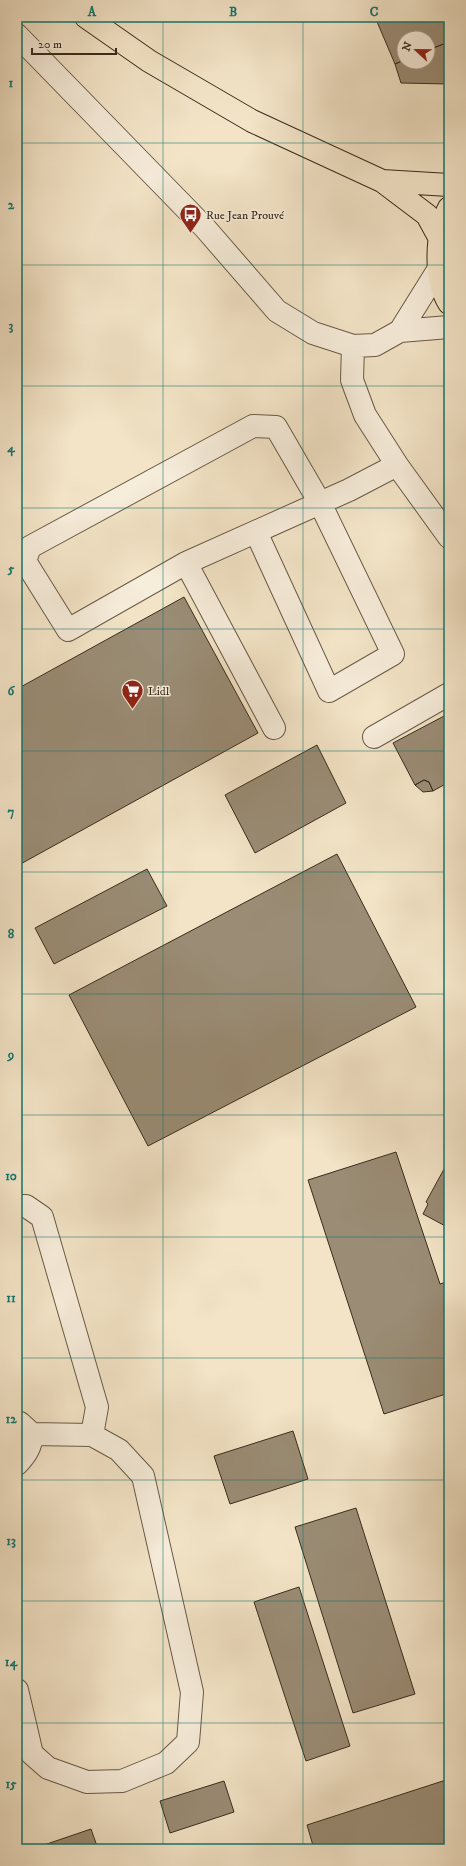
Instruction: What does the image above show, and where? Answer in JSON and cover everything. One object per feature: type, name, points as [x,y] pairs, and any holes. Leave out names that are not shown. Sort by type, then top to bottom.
[{"type":"main road","points":[[86,17],[149,61],[252,121],[382,181],[427,215],[439,237]]},
{"type":"main road","points":[[382,181],[449,185]]},
{"type":"main road","points":[[449,208],[439,237],[438,270],[449,303]]},
{"type":"street","points":[[17,35],[205,228],[277,311],[313,333],[352,346],[375,345],[400,330],[438,270]]},
{"type":"street","points":[[400,330],[449,327]]},
{"type":"street","points":[[352,346],[352,380],[365,415],[397,465],[449,537]]},
{"type":"street","points":[[256,532],[329,691],[393,654],[320,503],[276,427],[253,426],[30,547],[25,561],[68,630],[186,563],[320,503],[397,465]]},
{"type":"street","points":[[186,563],[274,728]]},
{"type":"street","points":[[374,737],[449,694]]},
{"type":"street","points":[[17,1206],[26,1206],[42,1217],[97,1407],[92,1435]]},
{"type":"street","points":[[17,1690],[32,1754],[48,1768],[87,1782],[122,1781],[166,1763],[188,1742],[192,1692],[143,1476],[120,1450],[92,1435],[21,1422]]},
{"type":"street","points":[[17,1464],[32,1444],[21,1422]]},
{"type":"building","points":[[375,17],[449,17],[449,42],[436,47],[436,30],[396,30],[395,64]]},
{"type":"building","points":[[449,42],[449,84],[401,83],[397,70],[436,70],[436,47]]},
{"type":"building","name":"Lidl","points":[[184,597],[258,733],[17,866],[17,689]]},
{"type":"building","points":[[446,715],[449,720],[449,782],[433,791],[429,782],[424,780],[415,785],[393,743]]},
{"type":"building","points":[[317,745],[346,803],[255,853],[225,795]]},
{"type":"building","points":[[424,780],[429,782],[433,791],[423,792],[415,785]]},
{"type":"building","points":[[337,854],[416,1007],[148,1146],[69,995]]},
{"type":"building","points":[[147,869],[167,906],[54,964],[35,928]]},
{"type":"building","points":[[396,1152],[440,1284],[449,1281],[449,1393],[384,1414],[308,1180]]},
{"type":"building","points":[[449,1160],[449,1228],[423,1214],[428,1204],[426,1202]]},
{"type":"building","points":[[293,1431],[308,1479],[230,1504],[214,1456]]},
{"type":"building","points":[[356,1508],[415,1694],[353,1713],[295,1527]]},
{"type":"building","points":[[299,1587],[350,1746],[306,1761],[254,1602]]},
{"type":"building","points":[[449,1779],[449,1849],[314,1849],[307,1825]]},
{"type":"building","points":[[224,1781],[234,1812],[170,1833],[160,1801]]},
{"type":"building","points":[[91,1829],[98,1849],[42,1849],[41,1846]]},
{"type":"place","name":"Rue Jean Prouvé","points":[[190,234]]},
{"type":"place","name":"Lidl","points":[[132,710]]}]
